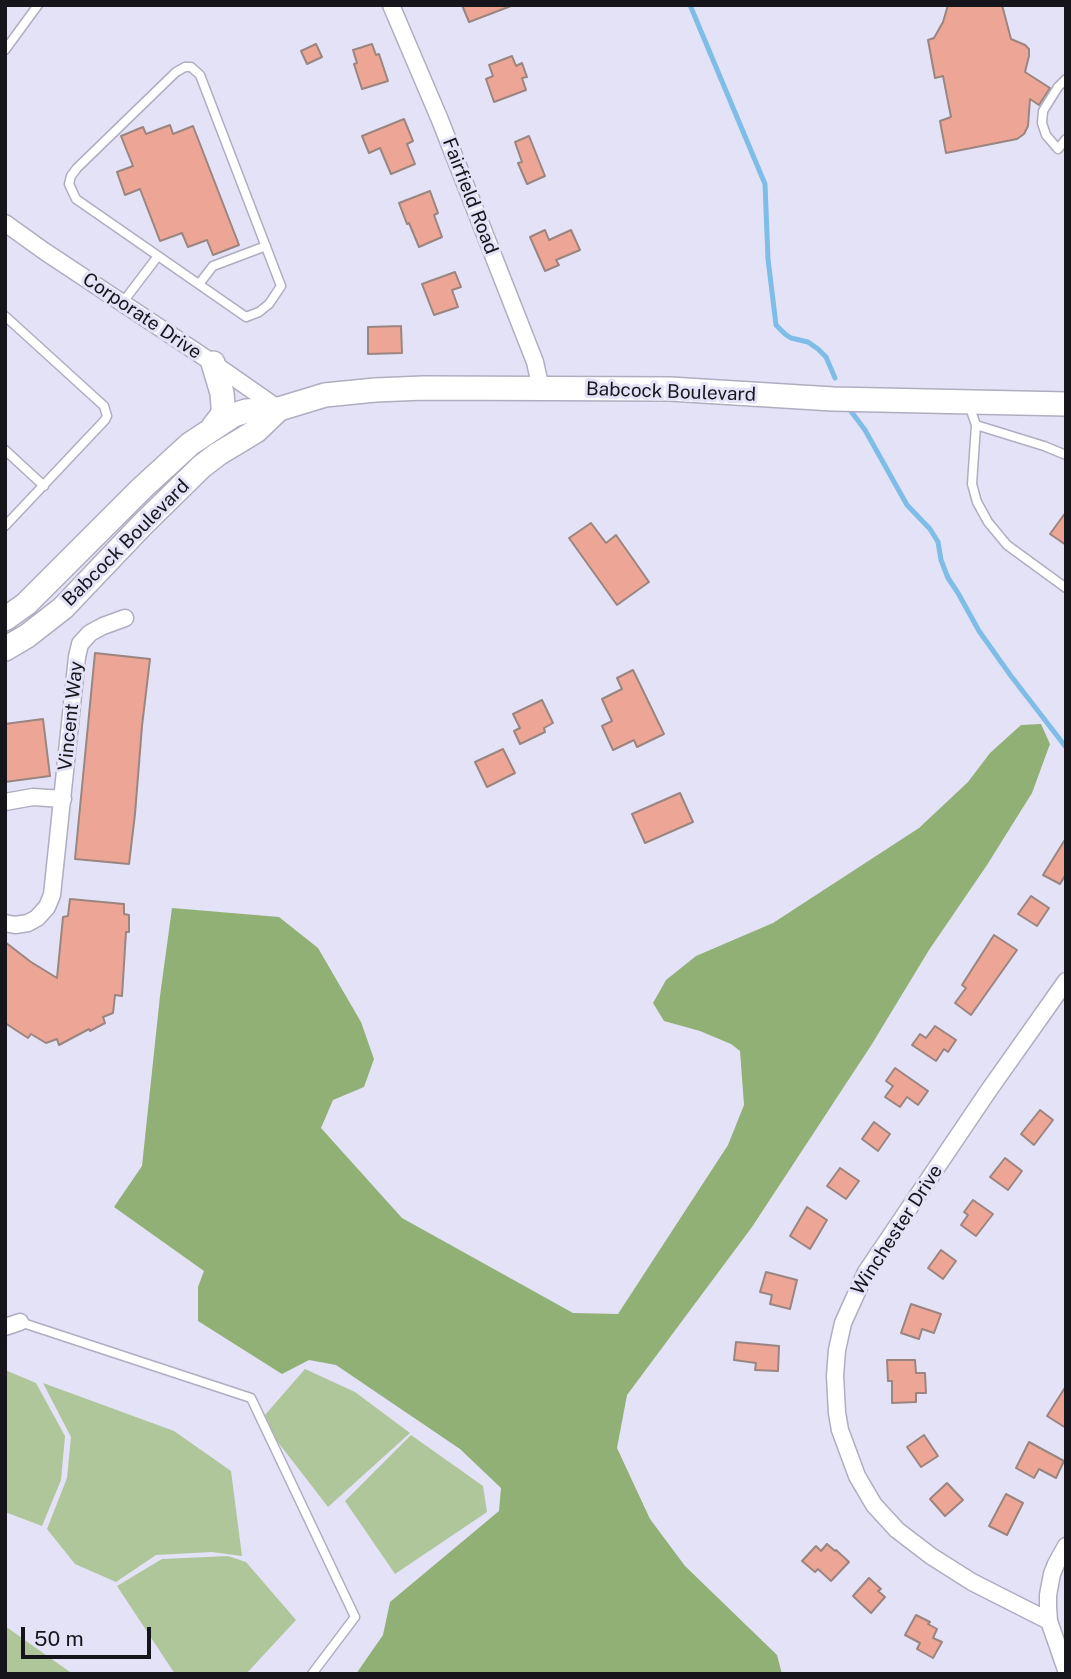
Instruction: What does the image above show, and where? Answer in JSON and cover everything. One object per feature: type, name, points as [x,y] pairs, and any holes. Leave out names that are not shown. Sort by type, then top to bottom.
[{"type":"street","name":"Fairfield Road","points":[[391,5],[440,120],[535,362],[541,389]]},
{"type":"street","name":"Corporate Drive","points":[[5,223],[279,410]]},
{"type":"street","points":[[213,363],[223,406],[223,414],[213,428]]},
{"type":"street","name":"Babcock Boulevard","points":[[5,619],[26,604],[173,457],[213,428],[246,411],[279,410],[325,395],[424,388],[670,389],[833,399],[1066,404]]},
{"type":"street","name":"Babcock Boulevard","points":[[5,649],[27,636],[62,608],[201,467],[256,431],[279,410]]},
{"type":"street","name":"Vincent Way","points":[[5,923],[28,923],[37,918],[47,907],[52,895],[80,644],[90,633],[125,618]]},
{"type":"street","name":"Vincent Way","points":[[5,802],[33,797],[63,799]]},
{"type":"street","name":"Winchester Drive","points":[[1049,1621],[972,1582],[930,1556],[897,1530],[874,1505],[857,1476],[840,1430],[835,1376],[843,1323],[866,1272],[1066,981]]},
{"type":"street","points":[[1066,1546],[1050,1583],[1048,1608],[1049,1621],[1066,1670]]},
{"type":"lane","points":[[5,50],[38,5]]},
{"type":"lane","points":[[191,67],[200,75],[266,246],[281,286],[269,304],[246,317],[76,199],[69,184],[71,176],[176,72],[191,67]]},
{"type":"lane","points":[[1066,79],[1043,111],[1041,123],[1046,135],[1058,149],[1066,139]]},
{"type":"lane","points":[[199,284],[213,265],[266,246]]},
{"type":"lane","points":[[123,302],[158,256]]},
{"type":"lane","points":[[5,316],[104,406],[107,415],[5,527]]},
{"type":"lane","points":[[968,402],[976,425],[972,484],[977,502],[988,522],[1007,545],[1066,588]]},
{"type":"lane","points":[[976,425],[1066,455]]},
{"type":"lane","points":[[5,450],[44,486]]},
{"type":"lane","points":[[13,1324],[251,1398],[355,1617],[312,1674]]},
{"type":"green space","points":[[1041,724],[1050,744],[1032,793],[752,1227],[627,1395],[617,1448],[650,1519],[685,1566],[777,1655],[782,1674],[356,1674],[383,1635],[390,1602],[499,1511],[501,1488],[460,1449],[336,1365],[309,1360],[282,1374],[198,1321],[198,1287],[204,1271],[114,1207],[142,1166],[172,908],[279,917],[318,948],[361,1022],[374,1059],[364,1087],[333,1100],[321,1128],[402,1218],[573,1313],[618,1314],[728,1145],[744,1105],[740,1051],[731,1044],[700,1031],[664,1021],[653,1003],[666,980],[696,956],[773,923],[919,828],[968,782],[990,753],[1021,725]]},
{"type":"green space","points":[[305,1369],[355,1392],[410,1433],[328,1507],[274,1437],[265,1415]]},
{"type":"green space","points":[[5,1370],[36,1383],[65,1436],[61,1480],[42,1526],[5,1512]]},
{"type":"green space","points":[[43,1383],[174,1431],[231,1471],[242,1556],[212,1552],[156,1555],[116,1582],[75,1564],[47,1529],[67,1478],[71,1437]]},
{"type":"green space","points":[[411,1435],[483,1486],[487,1512],[395,1574],[345,1501]]},
{"type":"green space","points":[[228,1556],[246,1562],[296,1620],[246,1674],[175,1674],[117,1586],[162,1559]]},
{"type":"green space","points":[[5,1626],[70,1672],[5,1674]]},
{"type":"building","points":[[462,5],[511,5],[511,6],[469,22]]},
{"type":"building","points":[[948,5],[1002,5],[1011,39],[1029,49],[1025,72],[1050,88],[1039,105],[1030,99],[1028,126],[1024,134],[1017,139],[946,153],[940,121],[951,117],[943,76],[935,78],[928,40],[934,38]]},
{"type":"building","points":[[316,44],[322,57],[307,64],[301,51]]},
{"type":"building","points":[[372,44],[376,55],[379,54],[388,81],[362,89],[354,64],[357,63],[353,50]]},
{"type":"building","points":[[512,56],[516,66],[522,63],[527,77],[522,78],[526,90],[494,102],[486,79],[493,76],[489,65]]},
{"type":"building","points":[[404,119],[413,141],[407,144],[415,164],[391,174],[380,148],[369,153],[362,136]]},
{"type":"building","points":[[170,125],[173,134],[193,126],[239,245],[213,255],[207,240],[188,247],[182,233],[160,241],[140,189],[125,195],[117,172],[133,166],[121,136],[143,127],[146,134]]},
{"type":"building","points":[[529,136],[545,176],[527,184],[518,163],[522,162],[515,142]]},
{"type":"building","points":[[430,191],[438,213],[434,215],[442,237],[419,247],[399,203]]},
{"type":"building","points":[[545,230],[549,240],[571,230],[580,250],[556,260],[559,265],[545,271],[530,237]]},
{"type":"building","points":[[455,272],[461,287],[452,290],[458,307],[434,315],[422,284]]},
{"type":"building","points":[[401,326],[402,353],[368,354],[368,327]]},
{"type":"building","points":[[1066,512],[1066,545],[1050,534]]},
{"type":"building","points":[[591,523],[606,543],[616,535],[649,582],[617,605],[569,538]]},
{"type":"building","points":[[95,653],[150,659],[129,864],[75,859]]},
{"type":"building","points":[[633,670],[664,734],[637,747],[634,740],[613,750],[602,726],[612,721],[602,699],[622,689],[617,678]]},
{"type":"building","points":[[542,700],[553,723],[544,728],[545,732],[520,744],[514,731],[520,728],[513,714]]},
{"type":"building","points":[[43,719],[50,776],[5,782],[5,724]]},
{"type":"building","points":[[503,749],[515,773],[487,787],[475,762]]},
{"type":"building","points":[[680,793],[693,822],[645,843],[632,814]]},
{"type":"building","points":[[1066,838],[1066,874],[1060,884],[1043,875]]},
{"type":"building","points":[[1031,896],[1049,908],[1037,926],[1018,914]]},
{"type":"building","points":[[70,899],[124,904],[124,914],[129,915],[129,932],[126,932],[122,996],[115,995],[113,1013],[103,1017],[105,1023],[59,1045],[57,1039],[46,1043],[31,1034],[28,1038],[5,1023],[5,942],[57,978],[63,917],[68,916]]},
{"type":"building","points":[[994,935],[1017,950],[971,1015],[955,1003],[966,988],[962,985]]},
{"type":"building","points":[[935,1026],[956,1040],[948,1052],[944,1049],[936,1061],[912,1045],[920,1034],[926,1038]]},
{"type":"building","points":[[895,1068],[928,1091],[918,1105],[907,1097],[900,1107],[885,1097],[893,1086],[886,1081]]},
{"type":"building","points":[[1040,1110],[1053,1120],[1034,1145],[1021,1134]]},
{"type":"building","points":[[874,1122],[890,1134],[878,1151],[862,1139]]},
{"type":"building","points":[[1005,1158],[1022,1171],[1008,1190],[990,1177]]},
{"type":"building","points":[[840,1168],[859,1181],[846,1199],[827,1186]]},
{"type":"building","points":[[973,1200],[993,1214],[976,1236],[961,1225],[968,1215],[964,1212]]},
{"type":"building","points":[[807,1207],[827,1220],[810,1249],[790,1236]]},
{"type":"building","points":[[941,1250],[956,1261],[943,1279],[928,1268]]},
{"type":"building","points":[[766,1272],[797,1280],[790,1309],[770,1304],[772,1295],[760,1292]]},
{"type":"building","points":[[911,1304],[941,1314],[934,1333],[922,1329],[919,1339],[901,1333]]},
{"type":"building","points":[[736,1342],[779,1346],[778,1371],[755,1370],[756,1363],[734,1360]]},
{"type":"building","points":[[887,1360],[915,1360],[916,1373],[925,1373],[926,1393],[916,1393],[916,1402],[892,1403],[892,1381],[888,1381]]},
{"type":"building","points":[[1066,1386],[1066,1428],[1047,1416]]},
{"type":"building","points":[[924,1435],[938,1456],[921,1467],[907,1447]]},
{"type":"building","points":[[1029,1442],[1064,1461],[1056,1478],[1039,1469],[1034,1478],[1016,1468]]},
{"type":"building","points":[[947,1483],[963,1500],[945,1516],[930,1499]]},
{"type":"building","points":[[1006,1494],[1023,1503],[1007,1535],[989,1526]]},
{"type":"building","points":[[827,1544],[849,1562],[831,1581],[818,1569],[815,1572],[802,1561],[816,1546],[821,1551]]},
{"type":"building","points":[[869,1578],[885,1597],[871,1613],[853,1596]]},
{"type":"building","points":[[916,1615],[937,1629],[933,1638],[942,1642],[933,1658],[917,1649],[920,1643],[905,1635]]},
{"type":"waterway","points":[[690,5],[765,184],[768,259],[776,325],[791,338],[808,342],[818,349],[826,357],[835,378]]},
{"type":"waterway","points":[[850,410],[865,430],[907,505],[930,529],[938,542],[948,578],[979,631],[1065,746]]}]
